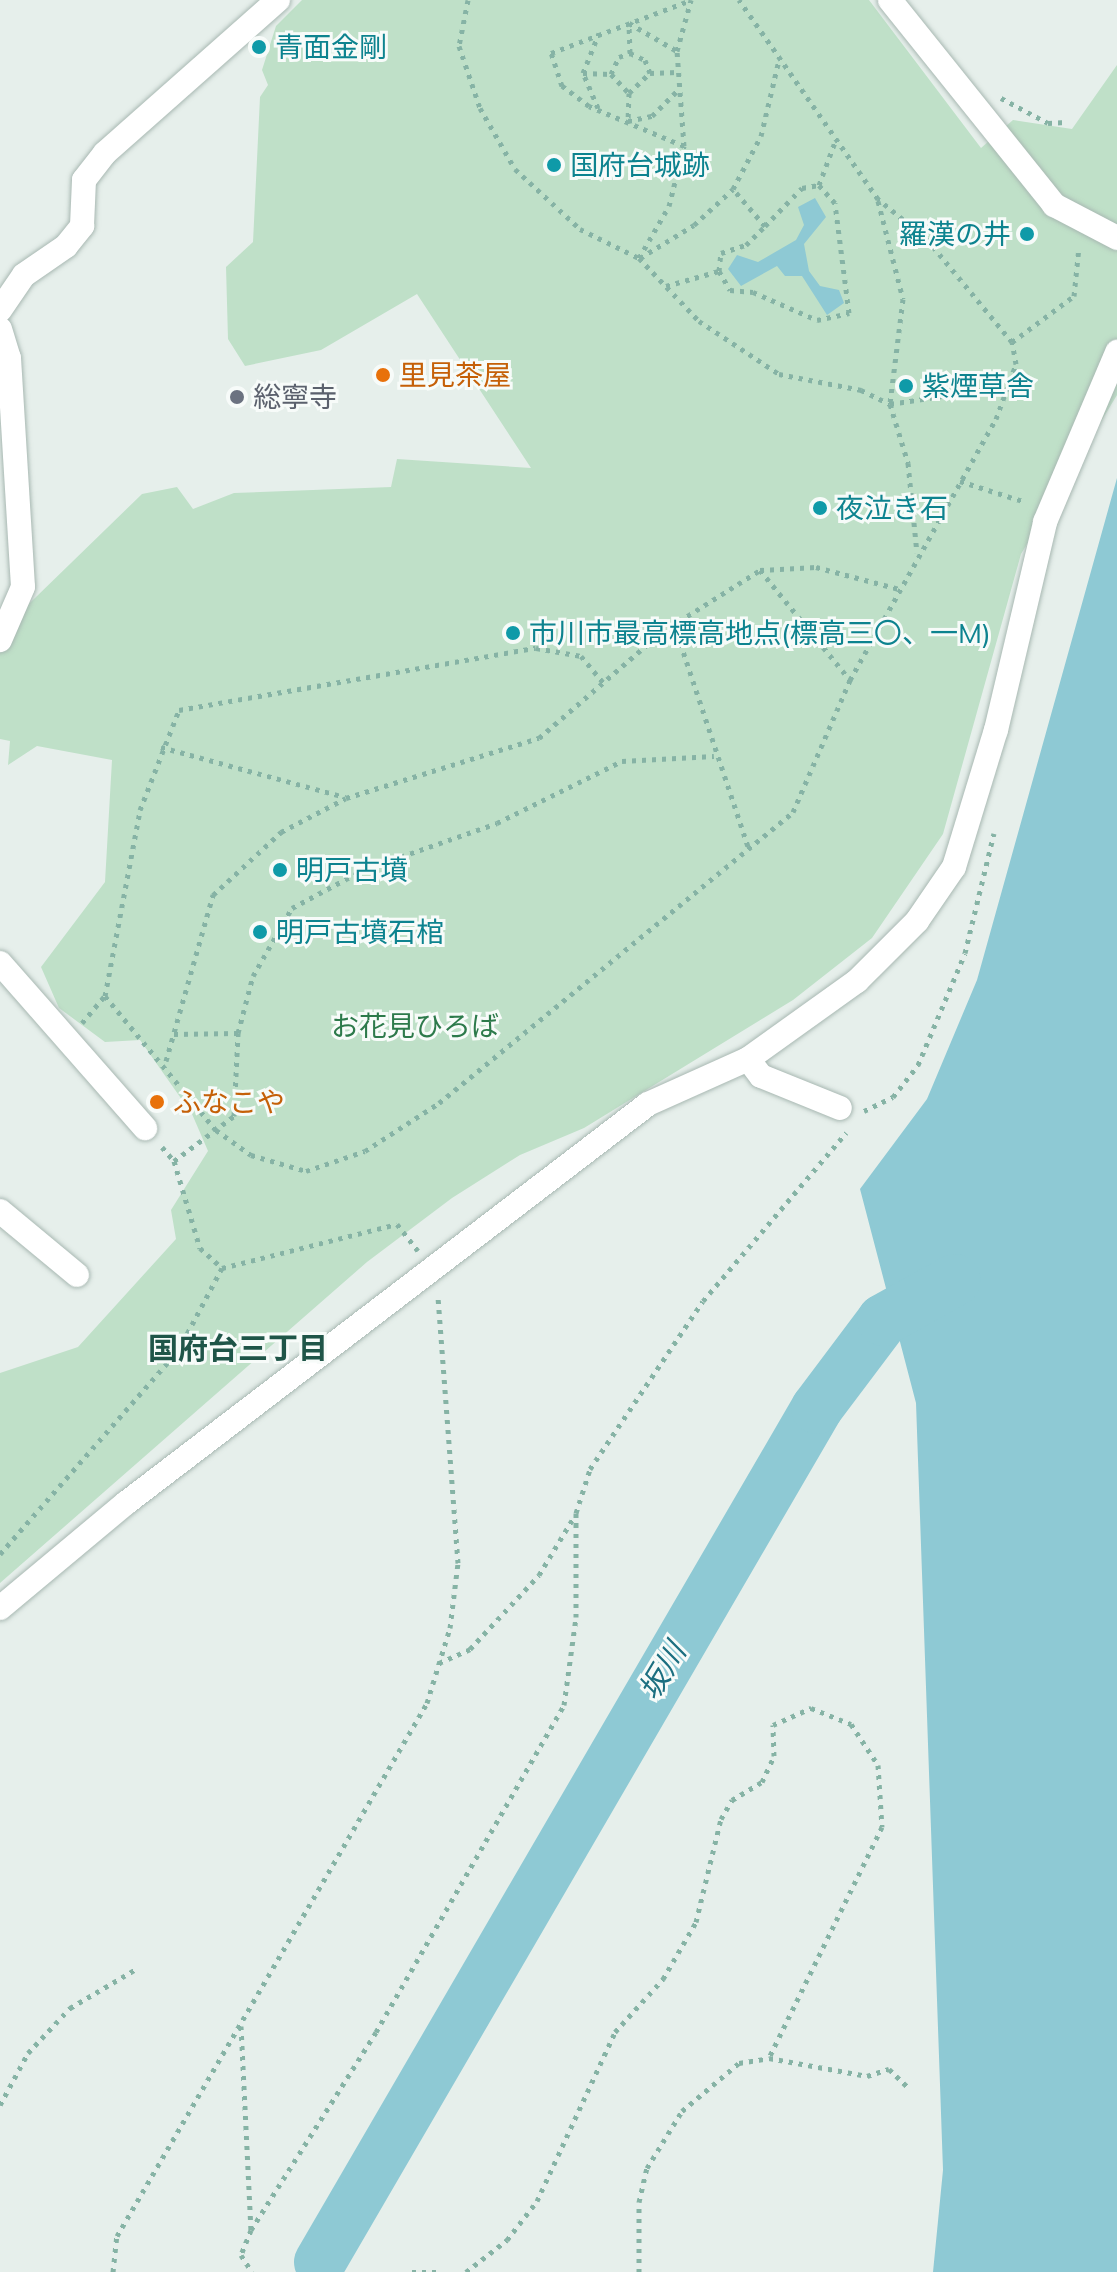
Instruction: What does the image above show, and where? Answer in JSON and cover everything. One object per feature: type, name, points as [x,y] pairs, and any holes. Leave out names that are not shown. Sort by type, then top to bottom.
[{"type":"street","points":[[0,310],[24,275],[66,246],[82,226],[84,180],[139,122],[278,0]]},
{"type":"street","points":[[890,0],[1054,205],[1087,228],[1117,238]]},
{"type":"street","points":[[0,329],[9,358],[6,476],[23,587],[0,640]]},
{"type":"street","points":[[0,1608],[126,1503],[648,1104],[748,1059],[857,981],[942,891],[996,730],[1050,509],[1117,352]]},
{"type":"street","points":[[0,963],[145,1128]]},
{"type":"street","points":[[748,1059],[761,1076],[848,1110]]},
{"type":"street","points":[[0,1211],[77,1275]]},
{"type":"path","points":[[468,0],[459,46],[480,108],[515,169],[580,229],[639,258],[699,321],[779,374],[861,390],[890,404],[1008,386]]},
{"type":"path","points":[[639,258],[669,206],[684,146],[677,51],[691,0]]},
{"type":"path","points":[[684,146],[600,110],[562,86],[551,53],[691,0]]},
{"type":"path","points":[[105,996],[166,1061],[216,1130],[251,1155],[306,1171],[365,1151],[439,1103],[793,812],[850,680],[960,481],[1008,386],[1012,342],[926,238],[878,199],[835,142],[739,0]]},
{"type":"path","points":[[629,23],[677,51]]},
{"type":"path","points":[[629,23],[630,53]]},
{"type":"path","points":[[599,33],[583,73],[600,110]]},
{"type":"path","points":[[611,74],[619,57],[630,53],[645,60],[650,73]]},
{"type":"path","points":[[639,258],[694,225],[733,189],[761,136],[779,59]]},
{"type":"path","points":[[628,121],[629,93],[650,73],[678,72]]},
{"type":"path","points":[[583,73],[611,74],[629,93]]},
{"type":"path","points":[[628,121],[652,116],[679,88]]},
{"type":"path","points":[[969,101],[983,91],[1048,123],[1066,122]]},
{"type":"path","points":[[819,185],[835,142]]},
{"type":"path","points":[[819,185],[835,203],[849,313],[817,320],[753,292],[730,290],[719,271],[721,253],[746,245],[802,188],[819,185]]},
{"type":"path","points":[[733,189],[765,226]]},
{"type":"path","points":[[878,199],[903,299],[890,404],[908,463],[917,554]]},
{"type":"path","points":[[1012,342],[1074,296],[1087,228]]},
{"type":"path","points":[[666,286],[719,271]]},
{"type":"path","points":[[960,481],[1050,509]]},
{"type":"path","points":[[166,1061],[213,895],[281,832],[346,798],[539,738],[674,624],[760,570],[816,567],[899,589]]},
{"type":"path","points":[[760,570],[850,680]]},
{"type":"path","points":[[674,624],[714,756],[749,849]]},
{"type":"path","points":[[69,1039],[105,996],[140,810],[161,747],[179,710],[217,698],[536,648],[581,656],[605,685]]},
{"type":"path","points":[[161,747],[346,798]]},
{"type":"path","points":[[174,1161],[234,1116],[238,1033],[253,976],[292,908],[377,864],[497,823],[622,761],[714,756]]},
{"type":"path","points":[[439,1663],[470,1649],[539,1575],[576,1513],[590,1469],[703,1301],[740,1264],[848,1110],[893,1097],[918,1065],[983,895],[995,817]]},
{"type":"path","points":[[174,1034],[238,1033]]},
{"type":"path","points":[[177,1170],[200,1248],[222,1268]]},
{"type":"path","points":[[0,1554],[152,1386],[222,1268],[397,1224],[419,1251]]},
{"type":"path","points":[[113,2272],[117,2236],[427,1703],[439,1663],[458,1563],[438,1290]]},
{"type":"path","points":[[252,2272],[241,2255],[251,2230],[376,2032],[564,1705],[576,1617],[576,1513]]},
{"type":"path","points":[[466,2272],[507,2240],[537,2201],[615,2032],[663,1979],[696,1922],[721,1819],[732,1800],[762,1782],[774,1756],[773,1725],[811,1708],[851,1724],[878,1765],[882,1827],[769,2058]]},
{"type":"path","points":[[0,2105],[28,2053],[70,2008],[136,1969]]},
{"type":"path","points":[[241,2024],[251,2230]]},
{"type":"path","points":[[639,2272],[639,2202],[664,2135],[739,2063],[769,2058],[867,2076],[889,2069],[910,2089]]},
{"type":"path","points":[[412,2272],[436,2272]]},
{"type":"green space","name":"お花見ひろば","points":[[302,0],[869,0],[981,148],[1013,120],[1072,129],[1117,65],[1117,395],[1021,554],[943,834],[872,938],[793,1000],[584,1128],[520,1155],[452,1198],[367,1262],[0,1583],[0,1373],[78,1347],[176,1239],[171,1210],[208,1151],[192,1114],[140,1040],[105,1042],[59,1008],[41,967],[105,882],[112,760],[37,746],[8,765],[10,741],[0,739],[0,632],[142,494],[177,487],[193,509],[234,493],[391,487],[397,459],[531,468],[417,294],[321,350],[245,366],[228,339],[226,267],[253,242],[260,97],[268,85],[262,70],[276,26]]},
{"type":"water","points":[[815,198],[826,217],[804,244],[809,271],[820,286],[839,290],[844,303],[827,315],[802,276],[785,276],[777,266],[741,286],[728,269],[737,255],[758,262],[796,240],[804,225],[798,207]]},
{"type":"water","points":[[1117,478],[1117,2272],[933,2272],[943,2170],[916,1403],[860,1189],[927,1099],[977,980]]},
{"type":"waterway","name":"坂川","points":[[320,2262],[817,1408],[883,1320],[955,1280]]},
{"type":"place","name":"青面金剛","points":[[259,47]]},
{"type":"place","name":"国府台城跡","points":[[554,165]]},
{"type":"place","name":"羅漢の井","points":[[1027,234]]},
{"type":"place","name":"里見茶屋","points":[[383,375]]},
{"type":"place","name":"紫煙草舎","points":[[906,386]]},
{"type":"place","name":"総寧寺","points":[[237,397]]},
{"type":"place","name":"夜泣き石","points":[[820,508]]},
{"type":"place","name":"市川市最高標高地点(標高三〇、一M)","points":[[513,633]]},
{"type":"place","name":"明戸古墳","points":[[280,870]]},
{"type":"place","name":"明戸古墳石棺","points":[[260,932]]},
{"type":"place","name":"ふなこや","points":[[157,1102]]},
{"type":"district","name":"国府台三丁目","points":[[238,1348]]}]
